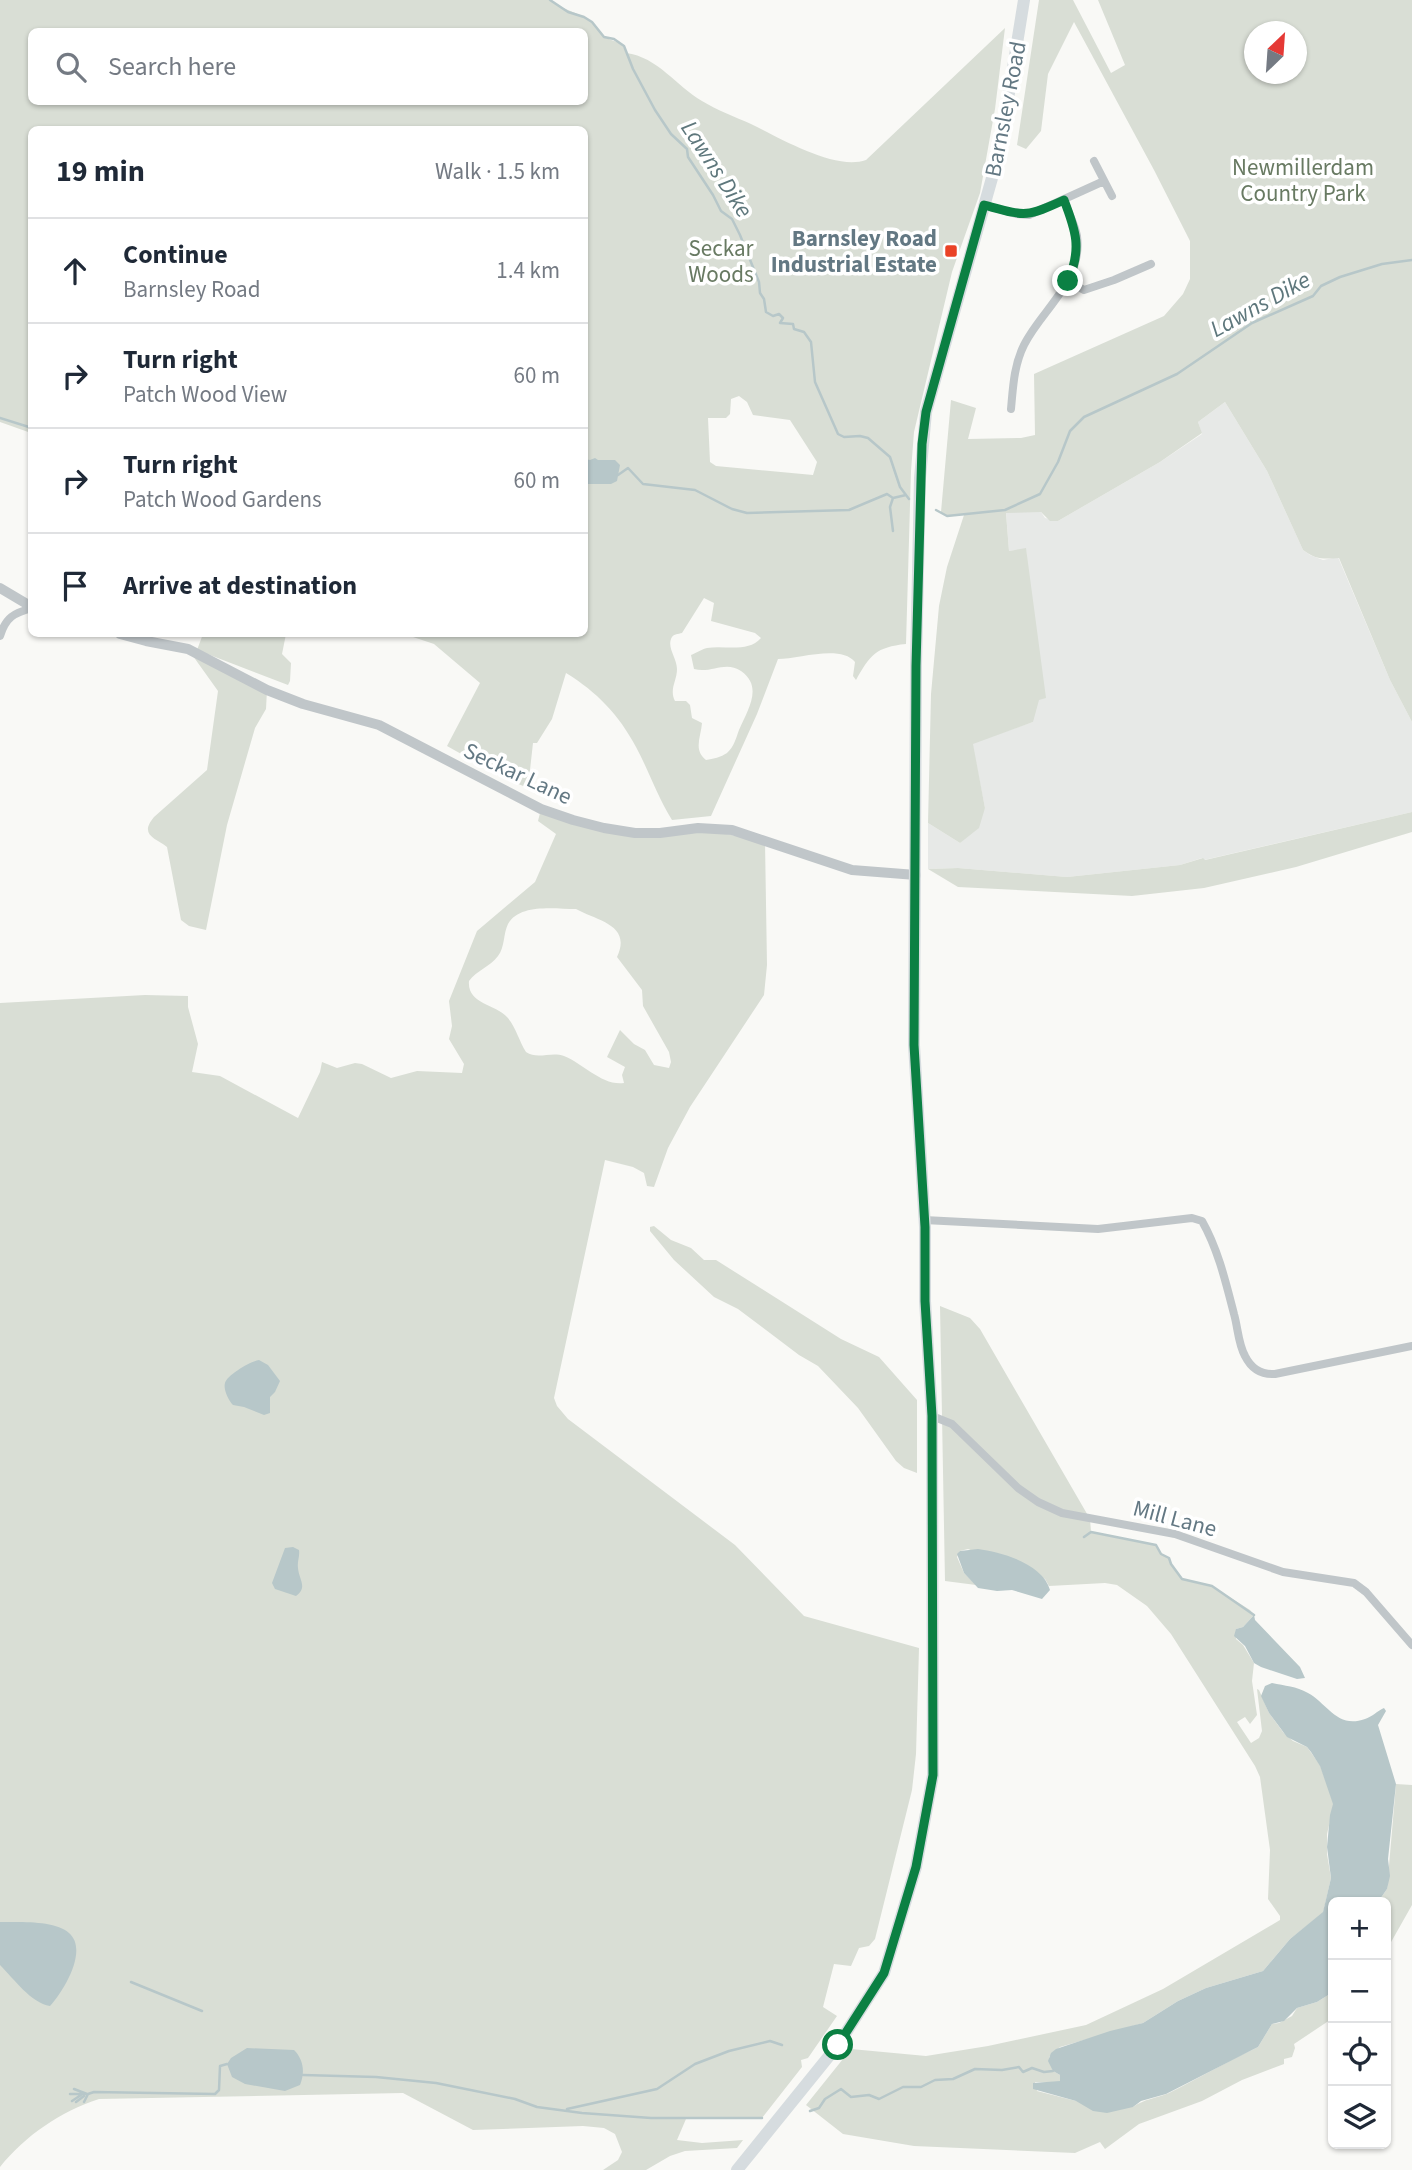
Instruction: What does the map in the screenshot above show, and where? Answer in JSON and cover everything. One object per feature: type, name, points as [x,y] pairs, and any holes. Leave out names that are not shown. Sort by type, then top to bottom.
[{"type":"main road","name":"Barnsley Road","points":[[737,2170],[838,2045],[884,1973],[916,1867],[933,1775],[932,1416],[914,1045],[916,666],[922,444],[926,412],[1003,130],[1024,0]]},
{"type":"street","points":[[1094,162],[1112,196]]},
{"type":"street","points":[[984,205],[1030,215],[1104,181]]},
{"type":"street","points":[[1011,409],[1015,371],[1024,344],[1037,323],[1065,289],[1076,253],[1077,240],[1064,200]]},
{"type":"street","points":[[1068,281],[1084,290],[1152,264]]},
{"type":"street","points":[[0,587],[28,605]]},
{"type":"street","points":[[0,636],[7,619],[15,612],[28,609]]},
{"type":"street","name":"Seckar Lane","points":[[131,637],[188,649],[274,693],[379,725],[541,809],[573,820],[635,832],[698,828],[732,830],[852,870],[916,875]]},
{"type":"street","points":[[924,1220],[1098,1228],[1192,1218],[1202,1221],[1211,1238],[1234,1316],[1239,1344],[1245,1357],[1257,1371],[1267,1375],[1275,1374],[1412,1346]]},
{"type":"street","name":"Mill Lane","points":[[932,1416],[952,1424],[1018,1488],[1038,1503],[1062,1513],[1175,1534],[1283,1572],[1354,1583],[1366,1592],[1412,1645]]},
{"type":"shaded area","points":[[1225,402],[1267,471],[1303,550],[1323,560],[1338,557],[1390,680],[1412,722],[1412,812],[1180,865],[1067,877],[958,868],[928,869],[928,823],[960,843],[985,808],[972,743],[1033,722],[1026,549],[1009,551],[1006,512],[1041,512],[1045,518],[1058,521],[1160,462],[1202,434],[1198,422]]},
{"type":"shaded area","points":[[590,460],[615,460],[620,465],[617,481],[611,484],[588,484]]},
{"type":"shaded area","points":[[259,1360],[268,1365],[280,1381],[270,1397],[270,1413],[264,1415],[233,1405],[225,1389],[225,1383],[230,1376]]},
{"type":"shaded area","points":[[293,1547],[299,1550],[298,1566],[302,1586],[296,1596],[275,1589],[272,1583],[285,1548]]},
{"type":"shaded area","points":[[978,1549],[1009,1556],[1030,1566],[1046,1581],[1050,1590],[1042,1599],[1012,1590],[978,1588],[964,1573],[957,1554],[960,1551]]},
{"type":"shaded area","points":[[1254,1615],[1255,1620],[1300,1667],[1305,1678],[1297,1679],[1254,1663],[1245,1646],[1234,1636],[1236,1629],[1243,1627]]},
{"type":"shaded area","points":[[1272,1683],[1304,1691],[1347,1721],[1365,1719],[1384,1708],[1386,1711],[1378,1725],[1396,1784],[1388,1859],[1390,1876],[1387,1889],[1381,1897],[1328,1897],[1328,1995],[1317,2002],[1297,2008],[1284,2021],[1272,2024],[1258,2047],[1166,2094],[1141,2101],[1133,2107],[1107,2113],[1093,2111],[1076,2101],[1033,2089],[1033,2083],[1060,2081],[1060,2075],[1053,2071],[1048,2061],[1056,2049],[1143,2023],[1178,2001],[1206,1988],[1263,1971],[1290,1939],[1323,1912],[1331,1878],[1327,1847],[1333,1804],[1320,1766],[1311,1752],[1307,1747],[1287,1737],[1269,1713],[1261,1696],[1265,1686]]},
{"type":"shaded area","points":[[0,1922],[55,1926],[69,1933],[74,1940],[76,1950],[72,1971],[50,2006],[36,2000],[0,1965]]},
{"type":"shaded area","points":[[247,2048],[294,2050],[303,2067],[300,2085],[285,2091],[245,2084],[232,2077],[227,2064],[231,2058]]},
{"type":"green space","name":"Seckar Woods","points":[[0,0],[550,0],[588,20],[605,37],[620,44],[626,53],[648,60],[708,104],[808,151],[839,161],[853,162],[866,160],[1005,28],[995,109],[980,193],[952,272],[914,432],[906,644],[888,647],[875,654],[856,680],[853,676],[855,662],[840,654],[778,659],[757,714],[711,816],[672,820],[636,747],[615,715],[588,688],[566,673],[552,719],[537,743],[533,743],[528,788],[504,778],[447,746],[480,683],[434,644],[413,637],[588,637],[588,126],[28,126],[28,432],[0,422]],"holes":[[[739,396],[747,402],[753,415],[790,420],[817,462],[813,475],[716,466],[710,462],[708,418],[726,418],[730,414],[731,399]],[[704,598],[714,603],[711,621],[755,633],[761,638],[750,645],[707,648],[691,655],[694,669],[735,668],[748,677],[752,684],[752,699],[733,745],[722,756],[706,760],[700,752],[699,743],[702,723],[692,718],[690,705],[686,701],[675,701],[673,697],[677,669],[670,641],[674,635],[682,633]]]},
{"type":"green space","name":"Newmillerdam Country Park","points":[[1039,0],[1073,0],[1111,73],[1125,65],[1098,0],[1412,0],[1412,722],[1390,680],[1339,558],[1320,558],[1303,550],[1267,471],[1225,402],[1198,422],[1202,433],[1160,462],[1058,521],[1050,521],[1041,512],[1006,513],[1009,551],[1026,548],[1046,698],[1039,700],[1033,722],[973,744],[985,808],[979,828],[960,843],[928,823],[931,694],[939,606],[947,567],[964,515],[947,516],[941,512],[951,400],[976,408],[968,439],[1021,438],[1035,435],[1034,374],[1164,316],[1183,294],[1190,279],[1190,241],[1074,22],[1048,74],[1041,131],[1026,149],[1017,145]]},
{"type":"green space","points":[[202,637],[285,637],[282,654],[291,663],[290,681],[288,685],[197,650]]},
{"type":"green space","points":[[188,649],[267,690],[266,709],[255,728],[227,825],[206,930],[189,926],[181,920],[167,847],[148,832],[154,817],[207,770],[218,691]]},
{"type":"green space","points":[[541,809],[635,833],[698,828],[765,842],[767,965],[764,995],[690,1107],[668,1148],[654,1187],[647,1186],[644,1173],[633,1167],[605,1160],[554,1398],[568,1419],[735,1545],[804,1616],[919,1648],[916,1754],[912,1790],[875,1939],[869,1946],[859,1948],[851,1966],[834,1964],[823,2007],[837,2016],[808,2058],[801,2060],[802,2067],[762,2118],[686,2119],[677,2140],[702,2143],[743,2140],[737,2148],[685,2151],[646,2170],[603,2170],[618,2160],[622,2152],[615,2134],[604,2128],[583,2126],[473,2130],[403,2093],[99,2099],[45,2126],[10,2155],[0,2167],[0,1003],[145,995],[188,996],[188,1007],[198,1044],[192,1072],[220,1076],[298,1118],[320,1072],[322,1062],[337,1068],[362,1064],[391,1078],[417,1071],[462,1073],[464,1064],[449,1039],[452,1026],[449,1001],[477,931],[535,882],[556,834],[538,821]],"holes":[[[576,909],[603,921],[616,931],[620,938],[617,957],[642,990],[643,1006],[669,1052],[669,1068],[654,1065],[645,1050],[634,1044],[620,1030],[607,1057],[625,1067],[622,1075],[624,1083],[601,1078],[564,1056],[531,1054],[526,1052],[507,1017],[472,994],[469,981],[498,956],[506,928],[514,917],[529,910]]]},
{"type":"green space","points":[[1412,812],[1412,832],[1296,867],[1204,888],[1132,896],[958,887],[928,869],[958,868],[1067,877],[1180,865]]},
{"type":"green space","points":[[654,1226],[671,1240],[691,1248],[704,1260],[716,1260],[841,1339],[879,1357],[917,1400],[917,1473],[904,1468],[896,1461],[858,1408],[818,1366],[738,1309],[714,1297],[674,1260],[650,1231],[650,1227]]},
{"type":"green space","points":[[940,1306],[970,1318],[980,1329],[1090,1519],[1091,1532],[1156,1545],[1161,1554],[1169,1558],[1182,1579],[1212,1586],[1254,1615],[1243,1627],[1236,1629],[1236,1639],[1254,1663],[1252,1681],[1257,1715],[1250,1724],[1245,1717],[1237,1722],[1251,1743],[1259,1738],[1262,1731],[1257,1689],[1259,1690],[1269,1713],[1283,1732],[1293,1741],[1307,1747],[1320,1765],[1334,1804],[1327,1834],[1331,1878],[1323,1913],[1290,1939],[1263,1971],[1206,1988],[1178,2001],[1143,2023],[1060,2047],[1049,2057],[1053,2071],[1060,2075],[1060,2081],[1035,2082],[1037,2091],[1076,2101],[1133,2107],[1169,2093],[1258,2047],[1272,2024],[1292,2016],[1297,2008],[1317,2002],[1328,1995],[1328,2021],[1294,2044],[1292,2057],[1284,2059],[1284,2064],[1242,2080],[1202,2101],[1139,2124],[1105,2149],[1100,2142],[1075,2153],[914,2146],[843,2134],[806,2105],[851,2049],[926,2056],[1086,2025],[1163,1989],[1280,1920],[1268,1899],[1270,1850],[1260,1777],[1171,1634],[1147,1606],[1117,1585],[1105,1583],[1049,1586],[1045,1579],[968,1549],[960,1551],[957,1557],[964,1573],[976,1585],[945,1581]]},
{"type":"green space","points":[[1396,1784],[1412,1785],[1412,1905],[1391,1942],[1391,1897],[1381,1897],[1387,1889]]},
{"type":"waterway","name":"Lawns Dike","points":[[550,0],[568,12],[584,17],[592,22],[604,37],[614,39],[624,46],[655,110],[671,134],[687,149],[688,157],[721,211],[732,219],[759,282],[766,312],[773,316],[779,314],[783,318],[780,323],[793,324],[794,329],[804,332],[811,342],[815,382],[838,434],[844,437],[868,438],[890,457],[900,487],[909,499]]},
{"type":"waterway","name":"Lawns Dike","points":[[936,510],[947,516],[1005,510],[1040,494],[1058,462],[1070,431],[1084,417],[1177,374],[1252,323],[1313,296],[1321,286],[1382,264],[1412,260]]},
{"type":"waterway","points":[[0,418],[28,427]]},
{"type":"waterway","points":[[618,475],[628,468],[643,484],[695,490],[732,509],[747,513],[849,510],[887,494],[893,498],[906,495]]},
{"type":"waterway","points":[[893,498],[890,507],[893,531]]},
{"type":"waterway","points":[[1084,1537],[1091,1532],[1156,1545],[1161,1554],[1169,1558],[1182,1579],[1212,1586],[1254,1615]]},
{"type":"waterway","points":[[131,1982],[202,2011]]},
{"type":"waterway","points":[[567,2109],[657,2089],[695,2064],[729,2051],[770,2041],[782,2045]]},
{"type":"waterway","points":[[70,2094],[215,2094],[219,2090],[220,2066],[227,2064]]},
{"type":"waterway","points":[[810,2111],[819,2108],[825,2099],[841,2089],[851,2097],[869,2095],[879,2099],[903,2087],[921,2087],[935,2080],[953,2079],[975,2069],[1002,2070],[1019,2067],[1023,2072],[1032,2068],[1044,2072],[1053,2071]]},
{"type":"waterway","points":[[303,2075],[376,2077],[436,2083],[515,2099],[537,2107],[582,2113],[651,2118],[762,2118]]},
{"type":"waterway","points":[[74,2089],[87,2094]]},
{"type":"waterway","points":[[84,2102],[88,2094]]},
{"type":"waterway","points":[[72,2101],[81,2095]]},
{"type":"waterway","points":[[76,2102],[84,2096]]},
{"type":"place","name":"Barnsley Road Industrial Estate","points":[[951,251]]},
{"type":"route","points":[[838,2045],[884,1973],[916,1867],[933,1775],[932,1416],[925,1301],[925,1227],[914,1045],[916,666],[920,478],[926,412],[984,205],[1030,215],[1064,200],[1077,240],[1068,281]]}]
